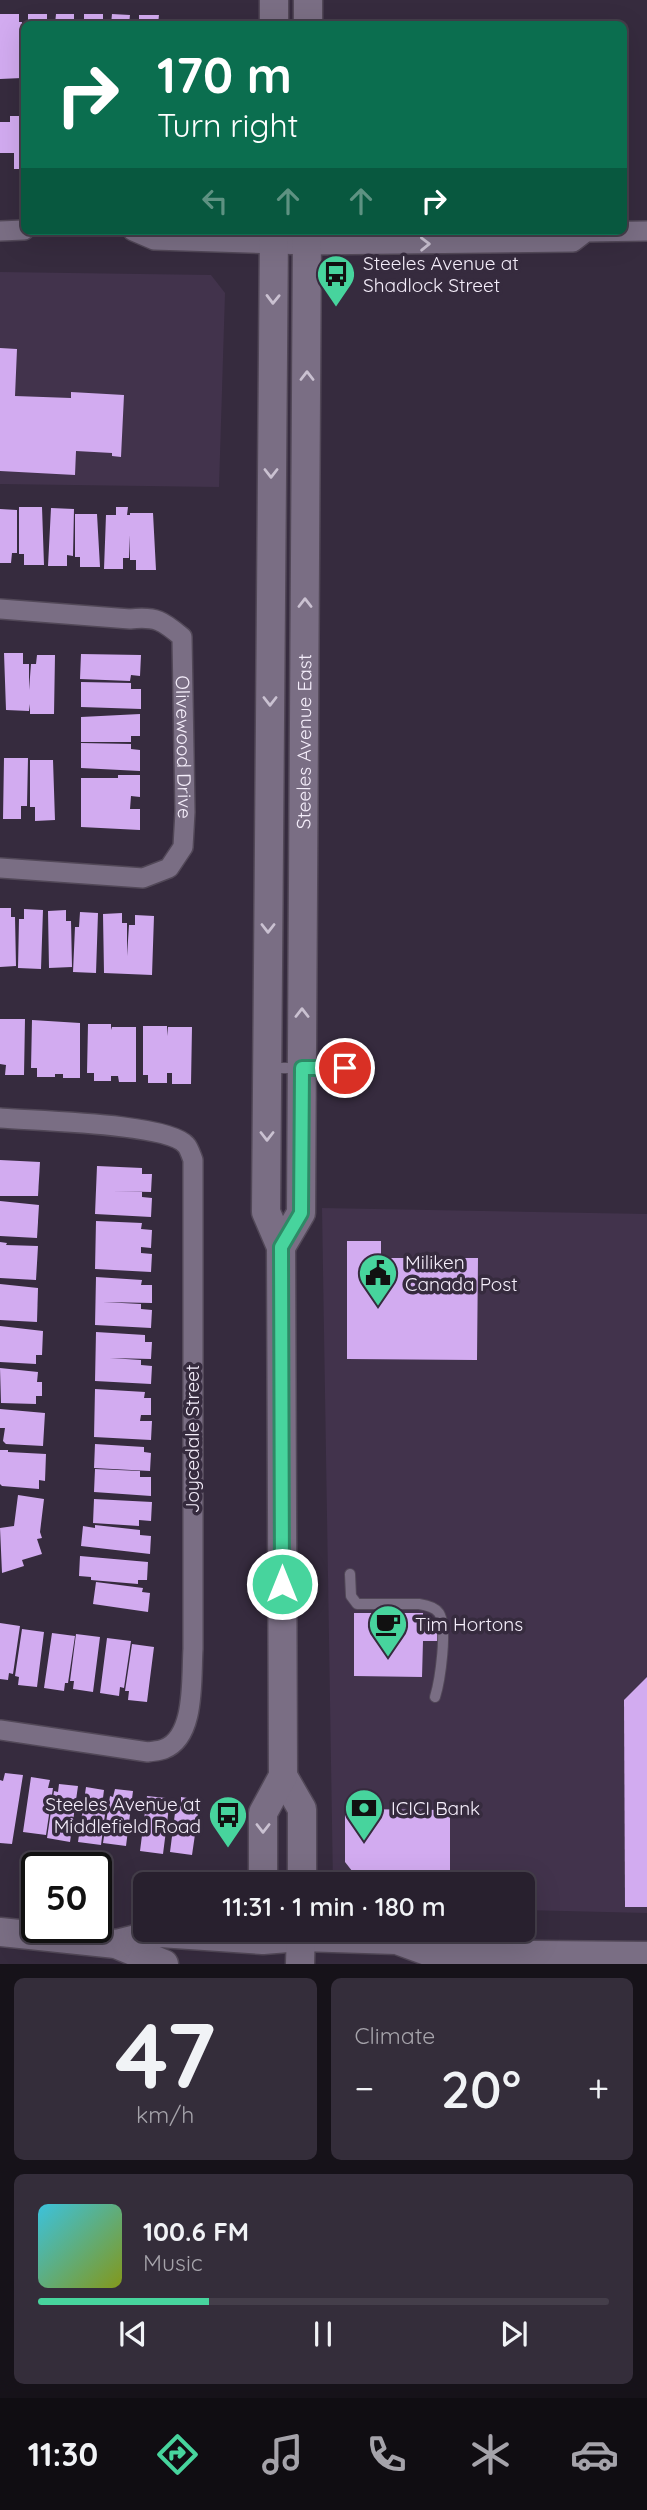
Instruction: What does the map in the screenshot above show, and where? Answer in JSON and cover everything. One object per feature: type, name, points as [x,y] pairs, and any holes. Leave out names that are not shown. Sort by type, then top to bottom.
[{"type":"main road","points":[[274,0],[274,21]]},
{"type":"main road","points":[[307,21],[308,0]]},
{"type":"main road","name":"Steeles Avenue East","points":[[263,1872],[263,1813],[283,1776],[281,1247],[266,1212],[273,237]]},
{"type":"main road","name":"Steeles Avenue East","points":[[281,1247],[301,1213],[307,238]]},
{"type":"main road","name":"Steeles Avenue East","points":[[283,1776],[302,1809],[302,1872]]},
{"type":"main road","points":[[0,1932],[116,1944],[164,1964]]},
{"type":"main road","points":[[116,1944],[160,1933],[262,1945],[397,1940],[431,1959],[647,1956]]},
{"type":"street","points":[[0,231],[21,230]]},
{"type":"street","points":[[627,231],[647,231]]},
{"type":"street","points":[[142,235],[154,240],[273,237],[573,242],[581,235]]},
{"type":"street","name":"Olivewood Drive","points":[[0,609],[130,619],[144,617],[162,621],[182,637],[185,799],[183,847],[169,868],[158,874],[143,878],[0,869]]},
{"type":"street","name":"Joycedale Street","points":[[0,1118],[130,1128],[167,1134],[186,1144],[193,1160],[193,1649],[185,1730],[165,1749],[148,1752],[0,1730]]},
{"type":"lane","points":[[267,1068],[345,1068]]},
{"type":"lane","points":[[350,1574],[351,1596],[357,1604],[419,1604],[429,1606],[439,1613],[443,1626],[441,1678],[435,1697]]},
{"type":"shaded area","points":[[0,272],[211,275],[225,293],[219,487],[0,484]]},
{"type":"shaded area","points":[[322,1208],[647,1214],[647,1913],[535,1910],[535,1872],[333,1872]]},
{"type":"building","points":[[0,14],[19,14],[21,78],[0,79]]},
{"type":"building","points":[[28,14],[47,14],[47,21],[28,21]]},
{"type":"building","points":[[56,14],[74,14],[74,21],[55,21]]},
{"type":"building","points":[[84,14],[103,14],[103,21],[84,21]]},
{"type":"building","points":[[112,14],[130,15],[129,21],[111,21]]},
{"type":"building","points":[[139,15],[159,15],[158,21],[139,21]]},
{"type":"building","points":[[10,116],[21,116],[21,169],[14,169],[14,153],[0,153],[0,122],[10,122]]},
{"type":"building","points":[[0,348],[17,349],[15,396],[71,398],[71,392],[124,395],[121,457],[112,456],[112,453],[76,451],[75,475],[0,471]]},
{"type":"building","points":[[19,507],[42,507],[44,565],[24,565],[24,554],[19,554]]},
{"type":"building","points":[[116,507],[128,507],[127,515],[153,513],[156,570],[136,570],[136,560],[130,560],[130,535],[129,558],[123,558],[123,569],[104,569],[106,515],[116,515]]},
{"type":"building","points":[[51,508],[74,509],[73,556],[67,555],[67,566],[48,566]]},
{"type":"building","points":[[0,509],[17,510],[17,553],[12,553],[11,563],[0,563]]},
{"type":"building","points":[[75,514],[97,514],[100,567],[80,567],[80,557],[75,557]]},
{"type":"building","points":[[4,653],[23,653],[23,664],[29,664],[29,690],[31,664],[36,664],[37,655],[55,655],[54,714],[30,714],[30,704],[29,711],[6,710]]},
{"type":"building","points":[[81,654],[141,655],[140,676],[131,675],[130,681],[80,679]]},
{"type":"building","points":[[81,682],[131,683],[131,689],[141,689],[141,709],[81,707]]},
{"type":"building","points":[[140,714],[140,736],[131,736],[131,742],[81,742],[81,717]]},
{"type":"building","points":[[81,743],[131,744],[131,749],[140,750],[140,771],[81,768]]},
{"type":"building","points":[[4,758],[28,758],[27,806],[21,806],[21,819],[3,819]]},
{"type":"building","points":[[30,760],[53,760],[55,820],[35,821],[35,807],[30,807]]},
{"type":"building","points":[[118,775],[140,775],[140,797],[131,796],[130,809],[140,809],[140,830],[81,827],[81,778],[118,778]]},
{"type":"building","points":[[0,908],[11,908],[11,917],[15,917],[16,966],[0,967]]},
{"type":"building","points":[[24,909],[43,910],[41,969],[18,968],[19,919],[24,919]]},
{"type":"building","points":[[66,910],[66,921],[71,921],[72,967],[49,968],[48,911]]},
{"type":"building","points":[[80,912],[98,913],[96,973],[73,972],[75,927],[79,927]]},
{"type":"building","points":[[122,913],[122,923],[127,923],[127,956],[129,925],[135,925],[135,915],[154,916],[152,975],[104,973],[103,914]]},
{"type":"building","points":[[0,1019],[25,1019],[24,1075],[5,1075],[6,1065],[0,1064]]},
{"type":"building","points":[[32,1020],[80,1023],[80,1078],[63,1078],[63,1074],[37,1077],[37,1068],[31,1068]]},
{"type":"building","points":[[88,1024],[111,1024],[111,1030],[112,1027],[136,1027],[136,1082],[119,1082],[118,1076],[111,1076],[111,1081],[94,1081],[94,1073],[87,1073]]},
{"type":"building","points":[[143,1026],[167,1026],[167,1036],[168,1027],[192,1027],[191,1084],[172,1084],[172,1073],[167,1073],[167,1083],[148,1083],[148,1075],[143,1075]]},
{"type":"building","points":[[0,1160],[40,1162],[38,1196],[0,1196]]},
{"type":"building","points":[[97,1166],[142,1168],[142,1174],[152,1174],[151,1192],[111,1191],[142,1192],[142,1197],[152,1198],[151,1217],[95,1214]]},
{"type":"building","points":[[0,1201],[39,1205],[37,1238],[0,1236]]},
{"type":"building","points":[[96,1221],[142,1223],[141,1229],[152,1230],[151,1248],[141,1247],[141,1253],[152,1254],[151,1272],[95,1269]]},
{"type":"building","points":[[347,1241],[381,1241],[381,1258],[478,1258],[477,1360],[347,1359]]},
{"type":"building","points":[[0,1242],[7,1243],[6,1245],[38,1246],[36,1280],[0,1278]]},
{"type":"building","points":[[96,1277],[142,1280],[141,1285],[152,1285],[152,1303],[103,1302],[141,1304],[141,1309],[152,1310],[151,1328],[95,1325]]},
{"type":"building","points":[[0,1284],[38,1288],[37,1322],[0,1320]]},
{"type":"building","points":[[0,1326],[43,1331],[42,1355],[36,1355],[36,1364],[0,1362]]},
{"type":"building","points":[[96,1332],[145,1335],[145,1342],[152,1342],[151,1359],[110,1358],[141,1360],[141,1365],[152,1366],[151,1384],[95,1381]]},
{"type":"building","points":[[0,1368],[38,1372],[37,1382],[42,1382],[42,1396],[36,1396],[36,1404],[1,1403]]},
{"type":"building","points":[[95,1389],[145,1392],[144,1398],[151,1398],[151,1415],[141,1415],[140,1421],[152,1421],[151,1440],[94,1437]]},
{"type":"building","points":[[0,1409],[45,1413],[43,1446],[6,1444],[3,1441],[5,1428],[0,1428]]},
{"type":"building","points":[[95,1444],[144,1447],[144,1452],[151,1453],[150,1471],[94,1468]]},
{"type":"building","points":[[0,1450],[46,1454],[45,1481],[39,1480],[39,1489],[0,1484]]},
{"type":"building","points":[[95,1469],[140,1471],[140,1477],[151,1477],[151,1496],[94,1492]]},
{"type":"building","points":[[18,1495],[44,1499],[40,1532],[42,1538],[37,1539],[42,1554],[22,1560],[24,1566],[2,1573],[0,1528],[14,1526]]},
{"type":"building","points":[[94,1499],[152,1502],[151,1521],[139,1520],[139,1526],[93,1523]]},
{"type":"building","points":[[95,1525],[140,1530],[140,1535],[151,1536],[150,1554],[81,1546],[83,1526],[95,1528]]},
{"type":"building","points":[[80,1556],[148,1562],[147,1580],[138,1580],[138,1584],[91,1580],[91,1577],[79,1576]]},
{"type":"building","points":[[96,1582],[143,1588],[142,1592],[150,1593],[148,1612],[93,1604]]},
{"type":"building","name":"Tim Hortons","points":[[354,1613],[423,1613],[423,1624],[431,1624],[431,1631],[440,1631],[439,1641],[423,1641],[422,1677],[354,1676]]},
{"type":"building","points":[[0,1623],[20,1626],[13,1674],[9,1673],[8,1680],[0,1679]]},
{"type":"building","points":[[22,1629],[44,1632],[37,1687],[18,1685],[19,1677],[15,1676]]},
{"type":"building","points":[[52,1633],[75,1636],[68,1683],[65,1683],[64,1691],[44,1688]]},
{"type":"building","points":[[76,1634],[100,1637],[93,1692],[73,1689],[74,1681],[70,1681]]},
{"type":"building","points":[[107,1638],[131,1641],[124,1688],[120,1687],[119,1696],[100,1693]]},
{"type":"building","points":[[132,1644],[154,1647],[147,1702],[128,1700],[129,1691],[125,1691]]},
{"type":"building","points":[[647,1677],[647,1907],[625,1907],[624,1700]]},
{"type":"building","points":[[5,1773],[23,1775],[12,1844],[0,1843],[0,1780],[3,1781]]},
{"type":"building","points":[[31,1777],[50,1780],[48,1788],[53,1788],[46,1835],[23,1832]]},
{"type":"building","points":[[59,1784],[78,1786],[70,1842],[47,1838],[54,1791],[58,1792]]},
{"type":"building","points":[[86,1787],[104,1790],[103,1798],[107,1799],[101,1845],[78,1842]]},
{"type":"building","points":[[115,1789],[133,1791],[126,1846],[103,1843],[110,1796],[113,1797]]},
{"type":"building","points":[[147,1796],[166,1798],[165,1807],[169,1807],[163,1854],[140,1851]]},
{"type":"building","points":[[181,1797],[200,1800],[192,1855],[170,1852],[176,1805],[181,1806]]},
{"type":"building","points":[[345,1809],[450,1810],[450,1872],[353,1872],[345,1862]]},
{"type":"place","name":"Steeles Avenue at Shadlock Street","points":[[336,308]]},
{"type":"place","name":"Miliken Canada Post","points":[[378,1307]]},
{"type":"place","name":"Tim Hortons","points":[[388,1658]]},
{"type":"place","name":"ICICI Bank","points":[[364,1842]]},
{"type":"place","name":"Steeles Avenue at Middlefield Road","points":[[228,1849]]},
{"type":"route","points":[[282,1584],[281,1247],[301,1213],[302,1068],[345,1068]]}]
